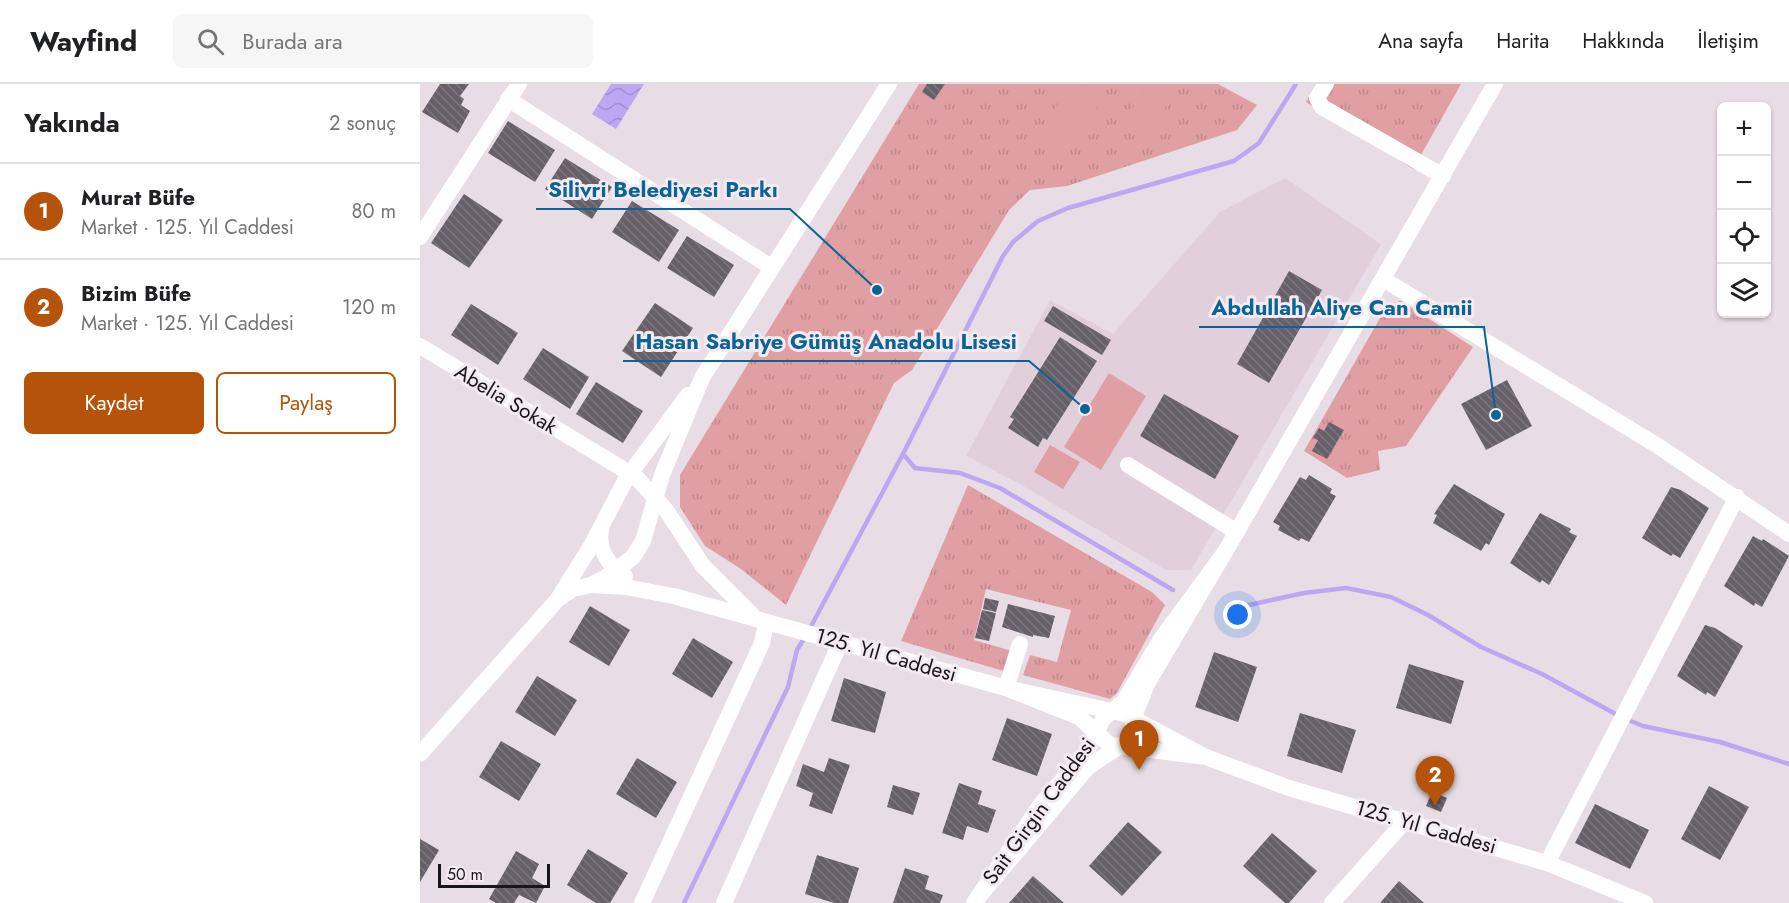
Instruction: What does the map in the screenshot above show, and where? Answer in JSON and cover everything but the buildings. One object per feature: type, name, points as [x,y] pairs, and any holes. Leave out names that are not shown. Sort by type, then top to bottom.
[{"type":"street","points":[[420,237],[519,84]]},
{"type":"street","points":[[420,754],[558,599],[602,526],[630,473],[702,378],[889,84]]},
{"type":"street","points":[[1326,84],[1317,98],[1322,106],[1443,176]]},
{"type":"street","points":[[1225,552],[1495,84]]},
{"type":"street","points":[[508,99],[771,267]]},
{"type":"street","points":[[1383,279],[1646,439],[1737,497],[1789,534]]},
{"type":"street","name":"Abelia Sokak","points":[[420,346],[592,452]]},
{"type":"street","points":[[591,585],[633,557],[643,541],[665,496],[671,452],[702,378]]},
{"type":"street","points":[[592,452],[630,473],[661,503],[702,566],[748,613],[766,622],[762,643],[642,903]]},
{"type":"street","points":[[592,452],[616,474],[621,482],[618,496]]},
{"type":"street","points":[[1128,465],[1237,532]]},
{"type":"street","points":[[1547,863],[1737,497]]},
{"type":"street","points":[[602,526],[601,548],[616,570],[673,596]]},
{"type":"street","name":"Sait Girgin Caddesi","points":[[975,902],[1041,804],[1086,753],[1110,711],[1124,701],[1161,639],[1225,552]]},
{"type":"street","name":"Sait Girgin Caddesi","points":[[975,902],[1088,767],[1129,740],[1133,731],[1133,719],[1148,684],[1225,552]]},
{"type":"street","points":[[558,599],[573,589],[591,585],[626,587],[673,596]]},
{"type":"street","name":"125. Yıl Caddesi","points":[[673,596],[1006,688],[1110,711],[1133,719],[1206,757],[1289,788],[1406,820],[1547,863],[1645,903]]},
{"type":"street","points":[[724,903],[840,643]]},
{"type":"street","points":[[1006,688],[1020,644]]},
{"type":"street","name":"125. Yıl Caddesi","points":[[1006,688],[1079,717],[1110,746],[1206,757]]},
{"type":"street","points":[[1332,903],[1406,820]]},
{"type":"shaded area","points":[[1285,178],[1381,244],[1191,570],[1166,570],[1018,483],[966,456],[1050,300],[1113,334],[1220,212]]},
{"type":"green space","points":[[919,84],[1218,84],[1257,105],[1237,130],[1067,186],[1030,190],[1009,210],[912,370],[894,383],[786,605],[741,569],[705,546],[680,507],[680,475]]},
{"type":"green space","points":[[1071,84],[1079,84],[1103,99],[1064,160],[1034,141]]},
{"type":"green space","points":[[1147,84],[1166,84],[1176,90],[1147,138],[1123,124]]},
{"type":"green space","points":[[1317,84],[1461,84],[1413,169],[1306,102]]},
{"type":"green space","points":[[1401,301],[1473,347],[1406,446],[1378,451],[1380,470],[1347,478],[1304,451],[1388,304]]},
{"type":"green space","points":[[1109,373],[1146,396],[1101,470],[1064,447]]},
{"type":"green space","points":[[1050,445],[1080,462],[1063,489],[1034,472]]},
{"type":"green space","points":[[968,485],[1152,592],[1165,605],[1117,693],[1110,699],[1023,675],[1030,655],[1057,662],[1071,610],[986,589],[974,640],[1012,651],[1007,672],[901,641]]},
{"type":"water","points":[[611,84],[644,84],[616,129],[592,114]]},
{"type":"waterway","points":[[809,630],[903,454],[1003,256],[1013,242],[1038,221],[1068,208],[1234,161],[1259,143],[1296,84]]},
{"type":"waterway","points":[[903,454],[915,468],[960,473],[1000,488],[1173,590]]},
{"type":"waterway","points":[[1229,607],[1235,608],[1304,593],[1346,588],[1391,597],[1428,615],[1481,647],[1542,674],[1623,718],[1643,726],[1720,742],[1789,764]]},
{"type":"waterway","points":[[684,903],[788,687],[797,650],[805,637]]},
{"type":"place","name":"Silivri Belediyesi Parkı","points":[[877,290]]},
{"type":"place","name":"Hasan Sabriye Gümüş Anadolu Lisesi","points":[[1085,409]]},
{"type":"place","name":"Abdullah Aliye Can Camii","points":[[1496,415]]},
{"type":"place","name":"Murat Büfe","points":[[1139,770]]},
{"type":"place","name":"Bizim Büfe","points":[[1435,806]]}]
